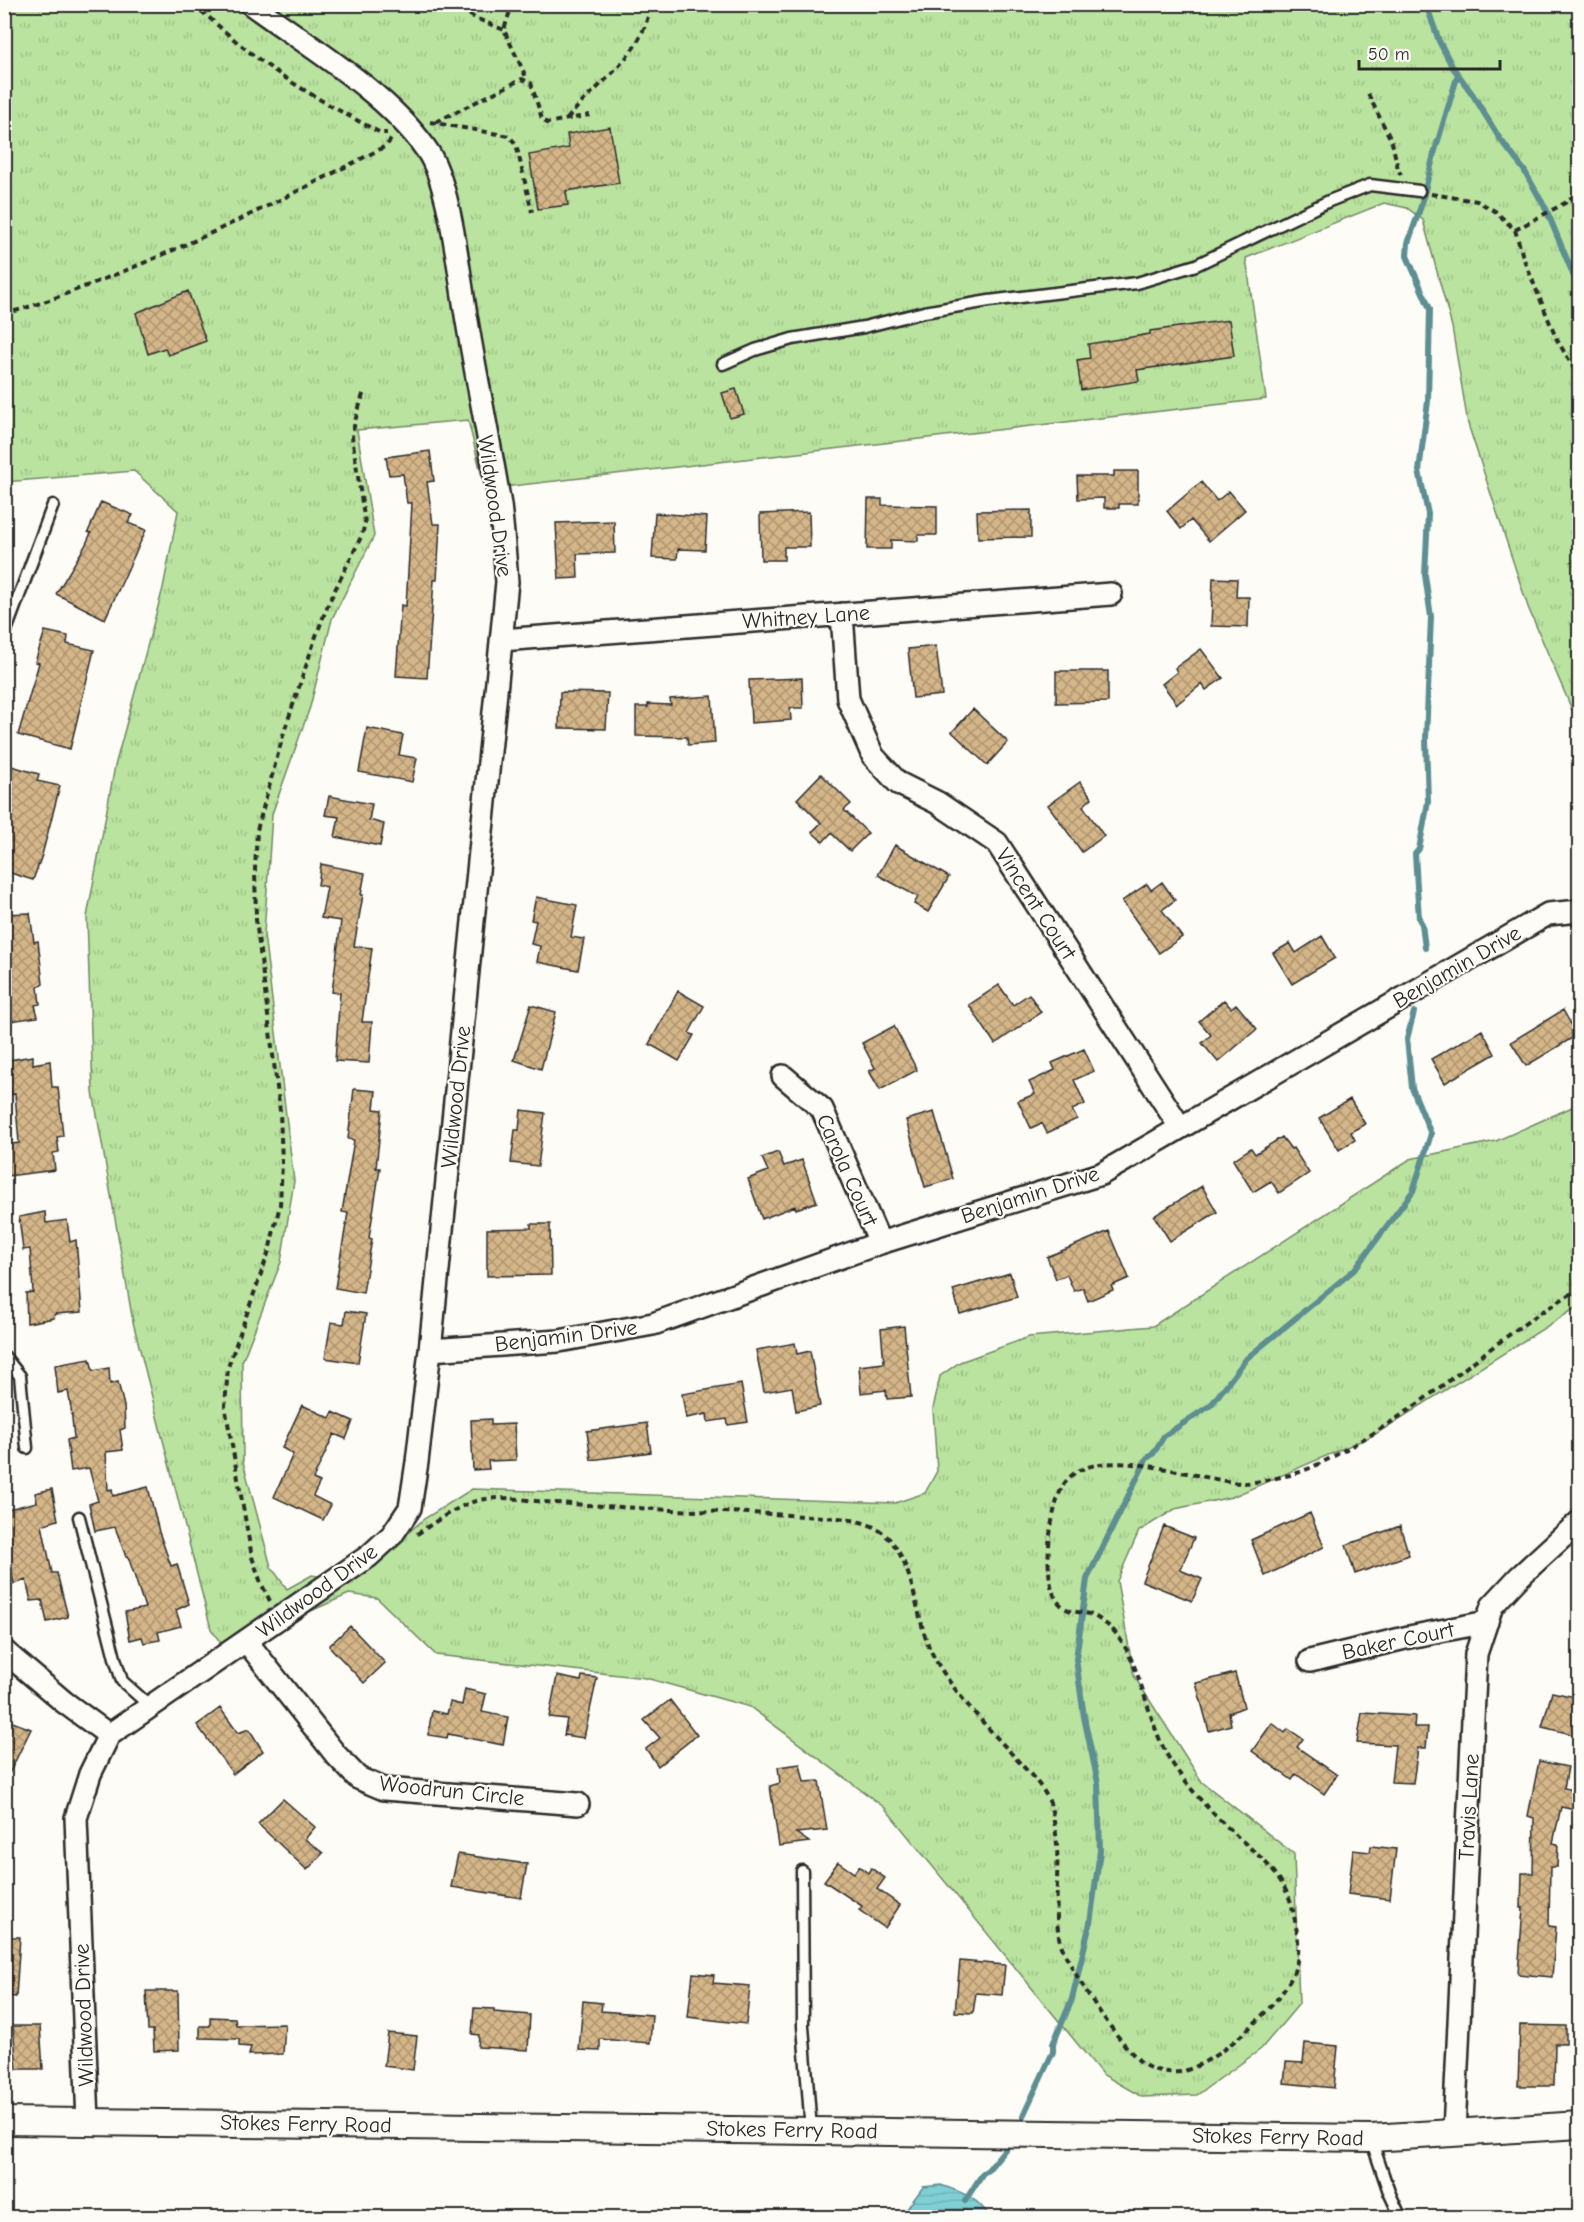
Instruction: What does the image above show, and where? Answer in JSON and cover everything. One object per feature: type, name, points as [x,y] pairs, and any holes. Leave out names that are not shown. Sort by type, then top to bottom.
[{"type":"street","name":"Wildwood Drive","points":[[88,2122],[76,1818],[90,1774],[109,1736],[369,1556],[393,1535],[410,1508],[430,1350],[507,582],[500,506],[444,191],[428,151],[405,122],[351,76],[251,4]]},
{"type":"street","name":"Whitney Lane","points":[[501,640],[1111,594]]},
{"type":"street","name":"Vincent Court","points":[[842,614],[848,699],[873,756],[898,783],[938,803],[997,843],[1180,1127]]},
{"type":"street","name":"Benjamin Drive","points":[[430,1350],[559,1341],[653,1324],[880,1243],[1101,1174],[1548,914],[1580,910]]},
{"type":"street","name":"Carola Court","points":[[783,1076],[822,1109],[880,1243]]},
{"type":"street","name":"Travis Lane","points":[[1454,2132],[1476,1654],[1492,1606],[1519,1577],[1580,1521]]},
{"type":"street","name":"Baker Court","points":[[1310,1661],[1409,1637],[1487,1622]]},
{"type":"street","name":"Woodrun Circle","points":[[247,1642],[336,1755],[358,1778],[384,1789],[578,1804]]},
{"type":"street","points":[[4,1651],[64,1702],[109,1736]]},
{"type":"street","name":"Stokes Ferry Road","points":[[4,2121],[1371,2138],[1580,2125]]},
{"type":"lane","points":[[723,364],[792,339],[864,327],[924,312],[989,301],[1137,283],[1196,265],[1329,201],[1370,185],[1419,191]]},
{"type":"lane","points":[[4,636],[53,505]]},
{"type":"lane","points":[[4,1356],[20,1376],[27,1448]]},
{"type":"lane","points":[[79,1517],[123,1681],[151,1707]]},
{"type":"lane","points":[[802,1871],[803,2026],[812,2130]]},
{"type":"lane","points":[[1371,2138],[1389,2192],[1401,2217]]},
{"type":"path","points":[[4,314],[32,307],[167,254],[290,196],[375,152],[386,146],[396,133],[381,133],[307,92],[243,47],[193,4]]},
{"type":"path","points":[[451,4],[475,18],[504,30]]},
{"type":"path","points":[[516,4],[509,14],[504,30],[527,80],[531,83],[542,119],[547,123],[590,115]]},
{"type":"path","points":[[566,120],[620,66],[634,48],[643,32],[650,4]]},
{"type":"path","points":[[435,122],[517,80],[527,80]]},
{"type":"path","points":[[1368,94],[1392,142],[1398,169],[1406,182],[1419,191]]},
{"type":"path","points":[[405,122],[435,122],[509,136],[516,144],[532,212]]},
{"type":"path","points":[[1515,230],[1565,203],[1577,193],[1580,196]]},
{"type":"path","points":[[1433,194],[1477,201],[1495,211],[1515,230],[1523,257],[1556,338],[1580,379]]},
{"type":"path","points":[[272,1604],[261,1583],[252,1557],[225,1406],[228,1367],[269,1251],[280,1205],[282,1163],[280,1111],[256,920],[257,830],[284,732],[316,636],[329,602],[362,535],[365,523],[352,437],[354,421],[364,391]]},
{"type":"path","points":[[416,1535],[451,1512],[476,1500],[509,1498],[648,1509],[747,1511],[840,1519],[872,1526],[879,1530],[892,1540],[909,1575],[920,1618],[931,1651],[937,1661],[957,1690],[1036,1781],[1051,1804],[1058,1849],[1057,1913],[1060,1946],[1105,2021],[1126,2048],[1144,2066],[1172,2073],[1186,2071],[1214,2056],[1236,2039],[1264,2013],[1288,1985],[1297,1965],[1299,1944],[1294,1918],[1287,1892],[1270,1866],[1207,1808],[1184,1781],[1166,1754],[1130,1657],[1111,1627],[1091,1614],[1076,1614],[1060,1606],[1052,1591],[1049,1574],[1050,1542],[1055,1512],[1064,1485],[1072,1475],[1111,1464],[1140,1464],[1245,1483],[1293,1474],[1333,1458],[1399,1418],[1518,1328],[1580,1289]]},
{"type":"green space","points":[[5,5],[1579,5],[1579,726],[1528,607],[1468,424],[1452,327],[1423,220],[1407,208],[1384,203],[1246,258],[1266,399],[485,489],[468,420],[357,430],[374,536],[332,619],[310,707],[272,814],[264,934],[294,1181],[281,1262],[242,1362],[243,1462],[271,1567],[287,1589],[312,1575],[351,1582],[424,1519],[472,1489],[895,1503],[925,1493],[937,1471],[933,1409],[940,1376],[960,1362],[1029,1337],[1153,1326],[1410,1159],[1496,1141],[1579,1104],[1579,1306],[1374,1435],[1232,1497],[1175,1509],[1139,1531],[1117,1581],[1134,1676],[1202,1782],[1294,1854],[1299,2004],[1261,2049],[1197,2095],[1142,2097],[1102,2074],[885,1808],[750,1707],[646,1678],[436,1655],[377,1598],[349,1594],[302,1615],[274,1636],[259,1617],[222,1645],[211,1629],[133,1322],[93,1092],[87,917],[115,766],[163,588],[178,511],[134,471],[5,482]]},
{"type":"water","points":[[941,2185],[975,2200],[990,2217],[901,2217],[923,2187]]},
{"type":"building","points":[[610,127],[619,183],[566,191],[568,205],[538,209],[529,155],[569,148],[567,134]]},
{"type":"building","points":[[188,291],[206,341],[168,355],[165,348],[148,354],[136,313]]},
{"type":"building","points":[[1229,320],[1234,356],[1137,370],[1139,381],[1081,390],[1077,360],[1090,358],[1088,344],[1150,334],[1150,331]]},
{"type":"building","points":[[736,389],[744,414],[730,418],[722,393]]},
{"type":"building","points":[[430,451],[434,481],[427,482],[433,524],[440,524],[427,678],[396,676],[401,605],[406,606],[412,503],[407,503],[403,474],[389,475],[386,457]]},
{"type":"building","points":[[1114,471],[1138,471],[1138,504],[1119,504],[1119,508],[1104,508],[1104,498],[1078,499],[1077,476],[1114,476]]},
{"type":"building","points":[[1201,482],[1217,501],[1229,491],[1245,510],[1209,541],[1191,520],[1181,529],[1167,511]]},
{"type":"building","points":[[868,499],[882,499],[882,505],[937,506],[937,535],[918,535],[918,541],[891,540],[891,549],[867,549]]},
{"type":"building","points":[[101,502],[133,515],[128,523],[146,530],[105,619],[56,594],[85,546],[91,533],[88,532]]},
{"type":"building","points":[[1031,510],[1031,537],[978,538],[977,511]]},
{"type":"building","points":[[809,512],[810,547],[784,547],[784,560],[761,560],[760,514]]},
{"type":"building","points":[[655,513],[707,517],[705,550],[678,549],[677,559],[652,558]]},
{"type":"building","points":[[614,521],[615,553],[577,554],[578,578],[559,579],[556,523]]},
{"type":"building","points":[[1213,578],[1237,579],[1236,597],[1249,597],[1248,627],[1211,626]]},
{"type":"building","points":[[45,631],[68,636],[67,644],[94,650],[70,749],[18,735],[39,663],[35,662]]},
{"type":"building","points":[[936,646],[942,695],[913,698],[908,649]]},
{"type":"building","points":[[1201,649],[1223,678],[1206,690],[1202,684],[1177,704],[1162,684],[1177,672],[1175,668]]},
{"type":"building","points":[[1056,671],[1108,671],[1108,702],[1056,703]]},
{"type":"building","points":[[802,678],[803,708],[790,708],[791,720],[751,723],[749,680]]},
{"type":"building","points":[[560,692],[608,693],[606,729],[559,728]]},
{"type":"building","points":[[712,696],[715,743],[688,745],[687,737],[636,736],[636,707],[648,707],[648,704],[671,705],[670,699]]},
{"type":"building","points":[[973,709],[1008,742],[987,765],[952,732]]},
{"type":"building","points":[[367,728],[403,735],[399,755],[417,758],[412,782],[359,772]]},
{"type":"building","points":[[8,765],[39,774],[37,781],[60,786],[33,880],[4,871],[4,776]]},
{"type":"building","points":[[821,774],[851,804],[844,810],[868,833],[850,851],[831,833],[823,842],[812,832],[821,823],[797,799]]},
{"type":"building","points":[[1080,782],[1092,798],[1083,806],[1104,836],[1082,852],[1048,805]]},
{"type":"building","points":[[329,796],[372,804],[369,820],[384,824],[380,846],[335,837],[339,817],[325,815]]},
{"type":"building","points":[[895,845],[949,877],[928,912],[914,904],[918,897],[878,875]]},
{"type":"building","points":[[321,864],[365,873],[354,946],[372,948],[362,1022],[372,1022],[369,1063],[335,1061],[340,993],[332,992],[341,921],[321,918],[327,887],[318,885]]},
{"type":"building","points":[[1162,882],[1175,900],[1162,910],[1182,937],[1159,953],[1122,901],[1147,884],[1151,890]]},
{"type":"building","points":[[536,897],[577,905],[571,937],[584,939],[578,970],[537,962],[540,946],[531,944],[536,921],[531,920]]},
{"type":"building","points":[[30,913],[34,942],[38,941],[43,984],[38,987],[40,1004],[35,1005],[38,1017],[4,1022],[4,914]]},
{"type":"building","points":[[1322,936],[1335,958],[1292,984],[1273,953],[1290,943],[1296,953]]},
{"type":"building","points":[[999,985],[1013,1005],[1029,994],[1041,1012],[995,1044],[969,1005]]},
{"type":"building","points":[[678,991],[704,1006],[689,1033],[694,1035],[679,1061],[649,1044]]},
{"type":"building","points":[[1224,1000],[1231,1008],[1236,1004],[1257,1029],[1218,1062],[1202,1043],[1211,1035],[1199,1021]]},
{"type":"building","points":[[531,1005],[556,1012],[541,1069],[514,1060]]},
{"type":"building","points":[[1563,1010],[1577,1035],[1526,1066],[1511,1042]]},
{"type":"building","points":[[894,1026],[917,1070],[880,1090],[869,1071],[875,1068],[862,1043]]},
{"type":"building","points":[[1482,1030],[1495,1054],[1445,1083],[1431,1059]]},
{"type":"building","points":[[1084,1049],[1094,1071],[1074,1080],[1085,1104],[1072,1110],[1077,1119],[1047,1133],[1042,1123],[1031,1128],[1018,1101],[1035,1094],[1029,1082],[1055,1070],[1052,1063]]},
{"type":"building","points":[[33,1056],[33,1064],[50,1061],[52,1087],[58,1087],[63,1136],[57,1137],[59,1152],[53,1153],[55,1170],[8,1176],[6,1145],[19,1143],[15,1094],[4,1096],[4,1061]]},
{"type":"building","points":[[354,1089],[376,1091],[374,1109],[382,1110],[376,1168],[380,1168],[363,1293],[335,1288],[348,1213],[342,1212],[354,1140],[348,1139]]},
{"type":"building","points":[[1350,1099],[1365,1124],[1351,1132],[1355,1140],[1339,1150],[1319,1118]]},
{"type":"building","points":[[521,1110],[545,1113],[538,1166],[511,1163],[515,1130],[519,1130]]},
{"type":"building","points":[[934,1112],[953,1179],[925,1187],[906,1120]]},
{"type":"building","points":[[1282,1137],[1291,1149],[1293,1148],[1309,1173],[1279,1193],[1271,1181],[1253,1192],[1233,1160],[1251,1148],[1255,1154]]},
{"type":"building","points":[[778,1152],[784,1166],[802,1160],[817,1202],[796,1209],[795,1206],[762,1219],[748,1179],[768,1171],[762,1158]]},
{"type":"building","points":[[1202,1186],[1217,1212],[1170,1241],[1154,1216]]},
{"type":"building","points":[[45,1212],[46,1223],[67,1220],[70,1242],[76,1240],[82,1312],[55,1314],[54,1318],[27,1323],[26,1293],[33,1292],[30,1249],[23,1250],[19,1217]]},
{"type":"building","points":[[531,1224],[550,1224],[551,1275],[487,1276],[487,1229],[531,1228]]},
{"type":"building","points":[[1109,1231],[1129,1278],[1111,1286],[1113,1290],[1088,1301],[1083,1288],[1074,1291],[1067,1275],[1056,1279],[1047,1257]]},
{"type":"building","points":[[1010,1273],[1017,1297],[960,1314],[953,1290]]},
{"type":"building","points":[[346,1311],[366,1314],[358,1363],[325,1358],[331,1322],[344,1324]]},
{"type":"building","points":[[904,1326],[911,1397],[887,1399],[886,1390],[861,1393],[859,1366],[884,1363],[881,1329]]},
{"type":"building","points":[[795,1343],[797,1354],[810,1351],[820,1406],[796,1411],[792,1387],[764,1392],[756,1350]]},
{"type":"building","points":[[90,1359],[93,1371],[109,1368],[110,1384],[118,1382],[124,1406],[125,1428],[120,1430],[123,1450],[106,1452],[108,1490],[112,1489],[113,1496],[148,1487],[159,1532],[171,1566],[177,1564],[189,1604],[176,1610],[181,1626],[158,1632],[160,1640],[144,1643],[142,1637],[130,1640],[125,1612],[145,1608],[128,1556],[126,1557],[115,1527],[95,1531],[89,1504],[98,1501],[89,1468],[71,1471],[67,1440],[74,1438],[71,1408],[68,1391],[58,1393],[55,1365]]},
{"type":"building","points":[[741,1384],[748,1422],[728,1425],[727,1419],[708,1422],[707,1414],[686,1418],[682,1394]]},
{"type":"building","points":[[302,1405],[330,1418],[333,1412],[353,1421],[346,1439],[334,1434],[313,1479],[320,1482],[313,1496],[331,1505],[323,1520],[274,1497],[293,1454],[282,1448]]},
{"type":"building","points":[[491,1419],[491,1425],[514,1424],[516,1460],[488,1461],[489,1469],[473,1470],[471,1420]]},
{"type":"building","points":[[647,1423],[651,1452],[591,1460],[587,1431]]},
{"type":"building","points":[[52,1489],[58,1520],[42,1525],[52,1573],[57,1573],[68,1617],[47,1622],[42,1600],[31,1601],[26,1580],[14,1584],[11,1570],[4,1571],[4,1510],[37,1502],[35,1493]]},
{"type":"building","points":[[1310,1513],[1324,1547],[1265,1576],[1251,1540]]},
{"type":"building","points":[[1164,1526],[1194,1538],[1180,1570],[1202,1579],[1192,1601],[1142,1581]]},
{"type":"building","points":[[1400,1526],[1409,1555],[1355,1574],[1346,1545]]},
{"type":"building","points":[[350,1626],[385,1663],[364,1683],[329,1646]]},
{"type":"building","points":[[1235,1673],[1244,1707],[1229,1713],[1231,1725],[1209,1731],[1196,1683]]},
{"type":"building","points":[[557,1676],[581,1681],[582,1676],[597,1678],[584,1738],[564,1735],[567,1719],[549,1717]]},
{"type":"building","points":[[465,1689],[486,1694],[482,1712],[508,1717],[503,1745],[448,1734],[447,1738],[428,1735],[432,1711],[447,1714],[450,1702],[462,1705]]},
{"type":"building","points":[[1552,1692],[1580,1698],[1580,1736],[1542,1727]]},
{"type":"building","points":[[670,1700],[697,1735],[658,1766],[646,1749],[660,1738],[644,1720]]},
{"type":"building","points":[[220,1708],[238,1733],[249,1729],[263,1751],[233,1774],[197,1725]]},
{"type":"building","points":[[1362,1713],[1415,1716],[1414,1727],[1428,1727],[1426,1748],[1418,1748],[1413,1783],[1391,1782],[1395,1745],[1357,1743]]},
{"type":"building","points":[[4,1719],[31,1729],[4,1784]]},
{"type":"building","points":[[1272,1723],[1285,1733],[1288,1729],[1303,1739],[1297,1747],[1337,1775],[1324,1794],[1296,1774],[1292,1780],[1252,1751]]},
{"type":"building","points":[[1539,1761],[1568,1767],[1564,1788],[1580,1791],[1580,1811],[1561,1807],[1553,1843],[1558,1844],[1557,1867],[1550,1867],[1549,1926],[1556,1927],[1552,1977],[1518,1974],[1523,1908],[1521,1908],[1522,1873],[1533,1873],[1534,1818],[1528,1816]]},
{"type":"building","points":[[800,1764],[804,1782],[819,1781],[827,1830],[796,1833],[809,1842],[779,1846],[770,1786],[780,1783],[778,1767]]},
{"type":"building","points":[[283,1799],[315,1827],[305,1839],[323,1853],[307,1870],[258,1824]]},
{"type":"building","points":[[1371,1846],[1396,1849],[1390,1899],[1348,1894],[1353,1850],[1370,1852]]},
{"type":"building","points":[[458,1854],[527,1864],[521,1898],[451,1887]]},
{"type":"building","points":[[838,1862],[854,1873],[859,1866],[868,1873],[871,1868],[885,1878],[877,1889],[900,1905],[885,1928],[859,1910],[862,1906],[824,1881]]},
{"type":"building","points":[[4,1937],[20,1937],[16,1997],[4,1996]]},
{"type":"building","points":[[960,1961],[1005,1965],[1002,1995],[976,1993],[973,2013],[955,2012]]},
{"type":"building","points":[[693,1973],[714,1975],[713,1983],[750,1986],[746,2024],[688,2017]]},
{"type":"building","points":[[146,1991],[178,1991],[179,2050],[154,2051],[153,2030],[148,2030]]},
{"type":"building","points":[[583,2001],[602,2003],[601,2011],[652,2015],[650,2043],[600,2039],[600,2051],[579,2050]]},
{"type":"building","points":[[474,2008],[530,2015],[528,2050],[478,2047],[479,2035],[472,2034]]},
{"type":"building","points":[[210,2017],[235,2018],[236,2025],[285,2024],[283,2054],[249,2055],[251,2047],[239,2046],[239,2039],[200,2038],[200,2026],[210,2026]]},
{"type":"building","points":[[1520,2025],[1566,2026],[1566,2044],[1555,2044],[1554,2086],[1518,2086]]},
{"type":"building","points":[[13,2026],[40,2026],[43,2069],[17,2069]]},
{"type":"building","points":[[388,2033],[417,2036],[413,2070],[384,2066]]},
{"type":"building","points":[[1305,2043],[1338,2046],[1334,2088],[1284,2083],[1286,2062],[1303,2063]]},
{"type":"waterway","points":[[1426,4],[1439,41],[1452,66],[1500,139],[1524,170],[1546,209],[1580,291]]},
{"type":"waterway","points":[[1425,948],[1422,924],[1419,919],[1415,854],[1419,849],[1428,802],[1426,739],[1431,617],[1425,575],[1428,514],[1419,471],[1428,401],[1430,309],[1407,256],[1408,243],[1421,206],[1458,74]]},
{"type":"waterway","points":[[1023,2116],[1053,2052],[1053,2044],[1072,1999],[1090,1923],[1100,1851],[1098,1783],[1084,1717],[1076,1659],[1087,1579],[1147,1458],[1153,1454],[1164,1436],[1211,1405],[1247,1358],[1354,1270],[1413,1191],[1431,1134],[1412,1088],[1407,1039],[1414,1012]]},
{"type":"waterway","points":[[965,2201],[983,2173],[1011,2142]]}]
